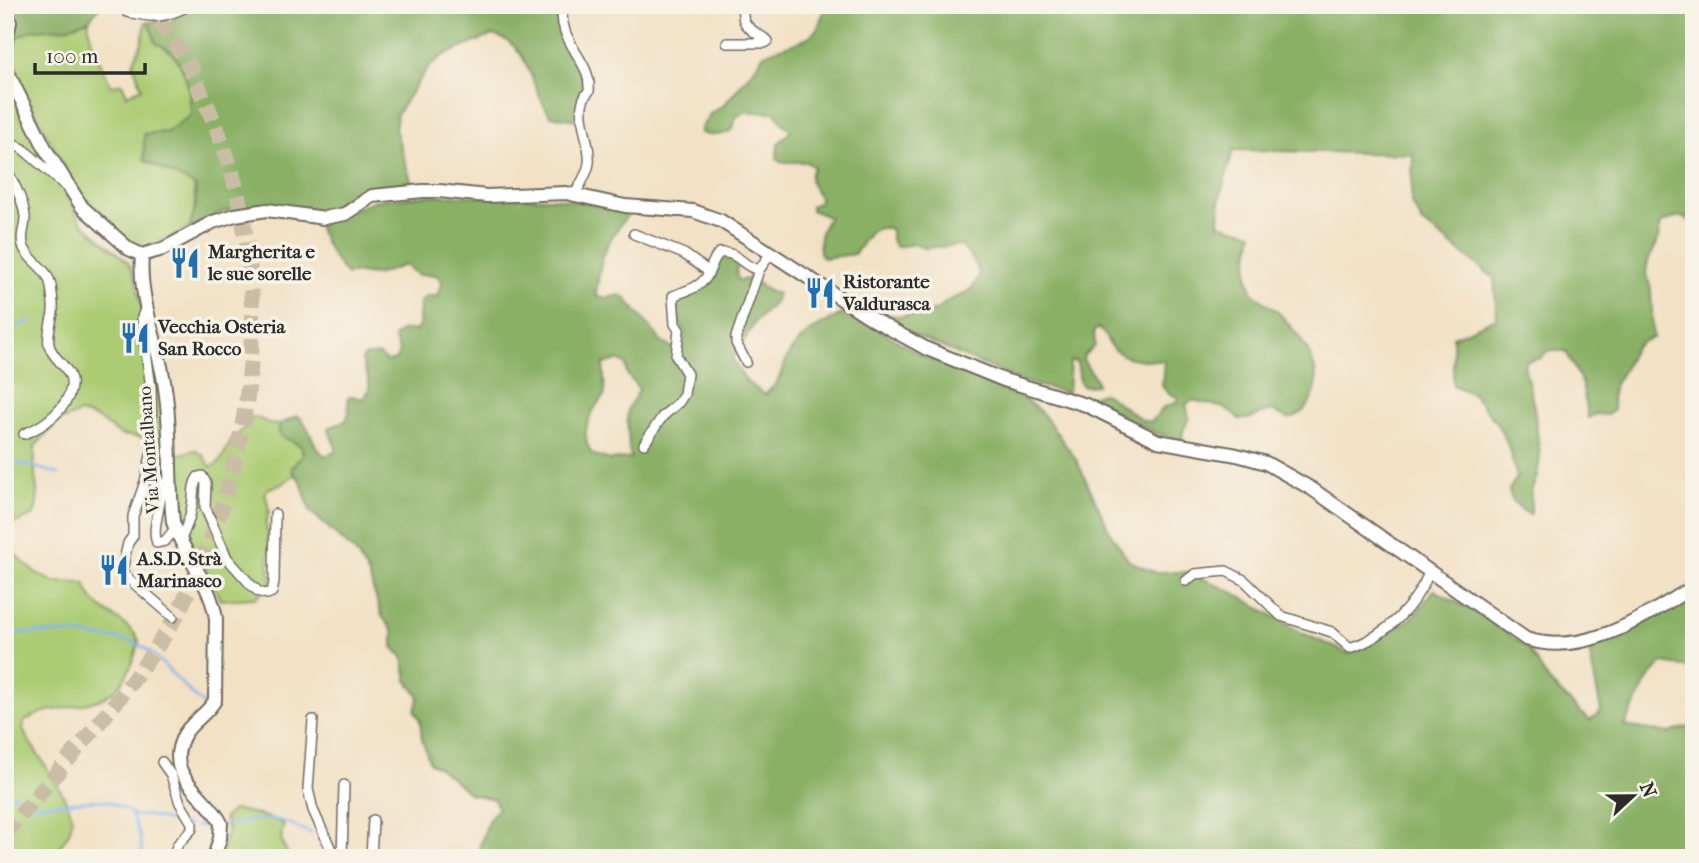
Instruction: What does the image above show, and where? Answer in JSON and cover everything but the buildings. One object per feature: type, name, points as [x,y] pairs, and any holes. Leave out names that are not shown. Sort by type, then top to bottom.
[{"type":"main road","points":[[5,9],[10,22],[5,45]]},
{"type":"main road","points":[[5,67],[46,150],[82,207],[129,249],[142,256],[224,217],[256,211],[324,218],[345,214],[372,196],[423,191],[487,196],[551,192],[575,194],[625,206],[661,207],[708,214],[887,328],[928,349],[1004,380],[1086,405],[1158,441],[1266,463],[1312,489],[1526,639],[1559,645],[1588,640],[1618,629],[1694,587]]},
{"type":"main road","name":"Via Montalbano","points":[[142,256],[141,271],[147,305],[165,386],[171,443],[172,511],[178,535],[215,608],[215,700],[210,709],[185,733],[180,744],[179,758],[182,773],[191,787],[221,823],[214,858]]},
{"type":"street","points":[[127,12],[157,18],[189,5]]},
{"type":"street","points":[[563,5],[561,17],[565,34],[583,65],[590,88],[583,98],[582,107],[589,163],[575,194]]},
{"type":"street","points":[[727,43],[768,41],[744,24],[744,5]]},
{"type":"street","points":[[5,139],[23,149],[69,189]]},
{"type":"street","points":[[5,167],[24,213],[24,247],[42,267],[50,283],[53,307],[49,344],[72,380],[71,390],[59,410],[37,429],[24,434]]},
{"type":"street","points":[[634,234],[684,254],[708,271]]},
{"type":"street","points":[[645,444],[662,417],[682,398],[687,377],[687,372],[676,360],[679,330],[675,324],[673,297],[696,287],[708,276],[716,256],[723,252],[733,254],[747,267],[759,270]]},
{"type":"street","points":[[746,362],[736,343],[737,330],[759,270],[771,253]]},
{"type":"street","points":[[147,305],[142,317],[151,388],[152,440],[148,470],[133,516],[133,536],[128,543],[122,569],[123,574],[173,617]]},
{"type":"street","points":[[148,470],[156,472],[160,480],[156,542],[163,542],[187,529],[196,478],[202,476],[206,483],[205,507],[229,562],[259,592],[268,594],[272,592],[274,582],[275,514]]},
{"type":"street","points":[[1186,581],[1195,574],[1226,571],[1244,579],[1281,615],[1332,632],[1350,648],[1365,642],[1400,618],[1423,588],[1430,572]]},
{"type":"street","points":[[313,720],[308,789],[313,810],[335,858]]},
{"type":"street","points":[[162,762],[171,775],[180,803],[192,823],[192,830],[178,844],[172,858]]},
{"type":"street","points":[[342,858],[344,785]]},
{"type":"street","points":[[371,858],[373,820]]},
{"type":"green space","points":[[9,5],[101,5],[89,20],[65,28],[32,30],[16,38],[15,18]]},
{"type":"green space","points":[[122,5],[180,5],[157,20]]},
{"type":"green space","points":[[197,5],[557,5],[559,36],[582,78],[579,120],[551,116],[523,57],[506,40],[493,35],[444,55],[429,66],[397,114],[395,129],[413,187],[373,191],[359,197],[344,209],[317,214],[275,206],[251,206],[223,212],[189,229],[196,206],[196,186],[144,160],[144,134],[167,132],[191,115],[184,73],[173,55],[156,43],[149,22],[169,22]]},
{"type":"green space","points":[[828,5],[1694,5],[1694,222],[1679,216],[1661,223],[1657,243],[1646,271],[1651,290],[1653,338],[1637,345],[1613,388],[1614,410],[1607,415],[1596,414],[1588,418],[1582,383],[1566,351],[1547,351],[1541,358],[1527,361],[1524,365],[1534,407],[1540,457],[1537,477],[1531,490],[1531,514],[1523,511],[1511,498],[1509,490],[1517,477],[1507,442],[1496,422],[1473,394],[1453,385],[1453,337],[1497,318],[1494,278],[1423,223],[1411,203],[1413,154],[1233,150],[1220,198],[1219,224],[1253,233],[1248,263],[1250,286],[1256,295],[1279,313],[1301,340],[1313,361],[1316,383],[1307,407],[1289,419],[1271,410],[1249,419],[1239,419],[1224,408],[1194,400],[1186,404],[1189,418],[1182,440],[1156,433],[1088,398],[1102,393],[1142,420],[1151,422],[1164,407],[1178,402],[1178,397],[1169,394],[1162,386],[1164,361],[1135,359],[1122,355],[1111,346],[1098,328],[1094,331],[1095,346],[1084,355],[1083,360],[1097,385],[1083,386],[1077,362],[1070,361],[1068,393],[1024,382],[916,336],[871,313],[903,316],[938,309],[946,302],[968,292],[974,285],[979,274],[974,261],[961,245],[924,248],[915,244],[896,247],[891,239],[891,229],[884,228],[877,228],[868,235],[854,254],[825,258],[821,256],[819,240],[829,217],[811,210],[811,206],[820,201],[810,181],[814,167],[806,162],[780,162],[777,158],[778,144],[791,131],[775,112],[745,112],[736,117],[733,128],[726,133],[701,133],[701,128],[711,113],[724,105],[763,55],[800,42],[811,35]]},
{"type":"green space","points":[[89,20],[93,45],[111,86],[122,83],[127,95],[142,88],[133,63],[142,43],[146,22],[149,22],[156,43],[166,48],[179,63],[187,83],[191,115],[167,132],[187,167],[194,189],[195,201],[189,229],[139,251],[87,204],[71,180],[17,78],[13,52],[16,38],[32,30],[65,28]]},
{"type":"green space","points":[[5,77],[22,116],[82,223],[128,262],[134,274],[160,396],[168,471],[162,471],[153,465],[155,439],[121,435],[96,418],[80,413],[58,422],[35,446],[37,506],[33,516],[5,526]]},
{"type":"green space","points":[[433,195],[550,198],[630,212],[614,233],[605,251],[599,270],[596,296],[606,298],[620,295],[625,298],[661,342],[681,352],[685,333],[679,323],[677,299],[703,287],[721,258],[732,259],[739,265],[736,270],[738,281],[751,278],[768,291],[778,294],[774,303],[756,321],[732,360],[747,382],[765,395],[778,381],[787,358],[798,342],[813,330],[848,311],[921,355],[1026,400],[1043,414],[1077,461],[1110,532],[1129,561],[1154,572],[1188,572],[1234,593],[1302,633],[1350,654],[1411,619],[1434,590],[1479,614],[1527,647],[1550,683],[1590,721],[1601,711],[1588,646],[1637,627],[1693,594],[1694,668],[1662,663],[1648,679],[1624,726],[1669,733],[1694,725],[1694,858],[476,858],[489,819],[498,808],[494,799],[470,794],[440,768],[430,763],[422,739],[420,720],[415,711],[419,697],[407,680],[403,657],[393,647],[393,631],[382,616],[368,573],[355,552],[310,511],[301,482],[292,470],[303,455],[303,450],[298,444],[279,434],[279,425],[297,416],[306,424],[321,452],[326,456],[335,452],[328,428],[346,421],[349,412],[348,398],[353,396],[362,399],[369,390],[362,360],[365,356],[380,355],[387,362],[396,360],[399,351],[394,337],[401,331],[416,330],[419,326],[420,302],[427,296],[437,296],[442,283],[437,275],[418,275],[405,265],[376,275],[347,275],[333,257],[317,223],[376,200]],"holes":[[[618,360],[626,365],[627,374],[639,389],[627,414],[631,458],[610,460],[592,454],[586,431],[591,415],[605,394],[603,364]]]},
{"type":"green space","points":[[256,417],[269,424],[279,425],[279,434],[301,446],[303,455],[293,466],[294,475],[265,492],[269,510],[266,524],[270,548],[270,585],[262,588],[259,596],[254,598],[220,600],[204,565],[180,526],[177,510],[177,455],[195,450],[203,455],[211,467],[220,461],[234,438]]},
{"type":"green space","points":[[5,548],[36,573],[54,582],[85,583],[95,602],[127,626],[139,641],[128,672],[114,691],[92,702],[41,713],[24,722],[23,729],[27,738],[62,792],[71,817],[70,830],[63,842],[48,855],[32,859],[5,853]]},
{"type":"green space","points":[[232,810],[259,815],[284,825],[282,842],[291,858],[219,858],[228,830],[224,818]]},
{"type":"waterway","points":[[5,338],[17,327],[32,321]]},
{"type":"waterway","points":[[5,459],[59,474]]},
{"type":"waterway","points":[[5,632],[72,634],[132,642],[152,654],[205,706]]},
{"type":"waterway","points":[[5,791],[37,805],[98,800],[110,802],[137,816],[146,815],[189,826]]},
{"type":"waterway","points":[[131,814],[140,837],[143,858]]},
{"type":"waterway","points":[[224,825],[270,819],[311,833]]},
{"type":"waterway","points":[[196,826],[217,826]]},
{"type":"tunnel","points":[[5,834],[116,702],[157,647],[178,612],[219,514],[236,455],[247,396],[252,335],[250,275],[242,215],[227,156],[187,61],[146,5]]},
{"type":"place","name":"Margherita e le sue sorelle","points":[[185,263]]},
{"type":"place","name":"Ristorante Valdurasca","points":[[820,293]]},
{"type":"place","name":"Vecchia Osteria San Rocco","points":[[135,338]]},
{"type":"place","name":"A.S.D. Strà Marinasco","points":[[114,570]]}]
